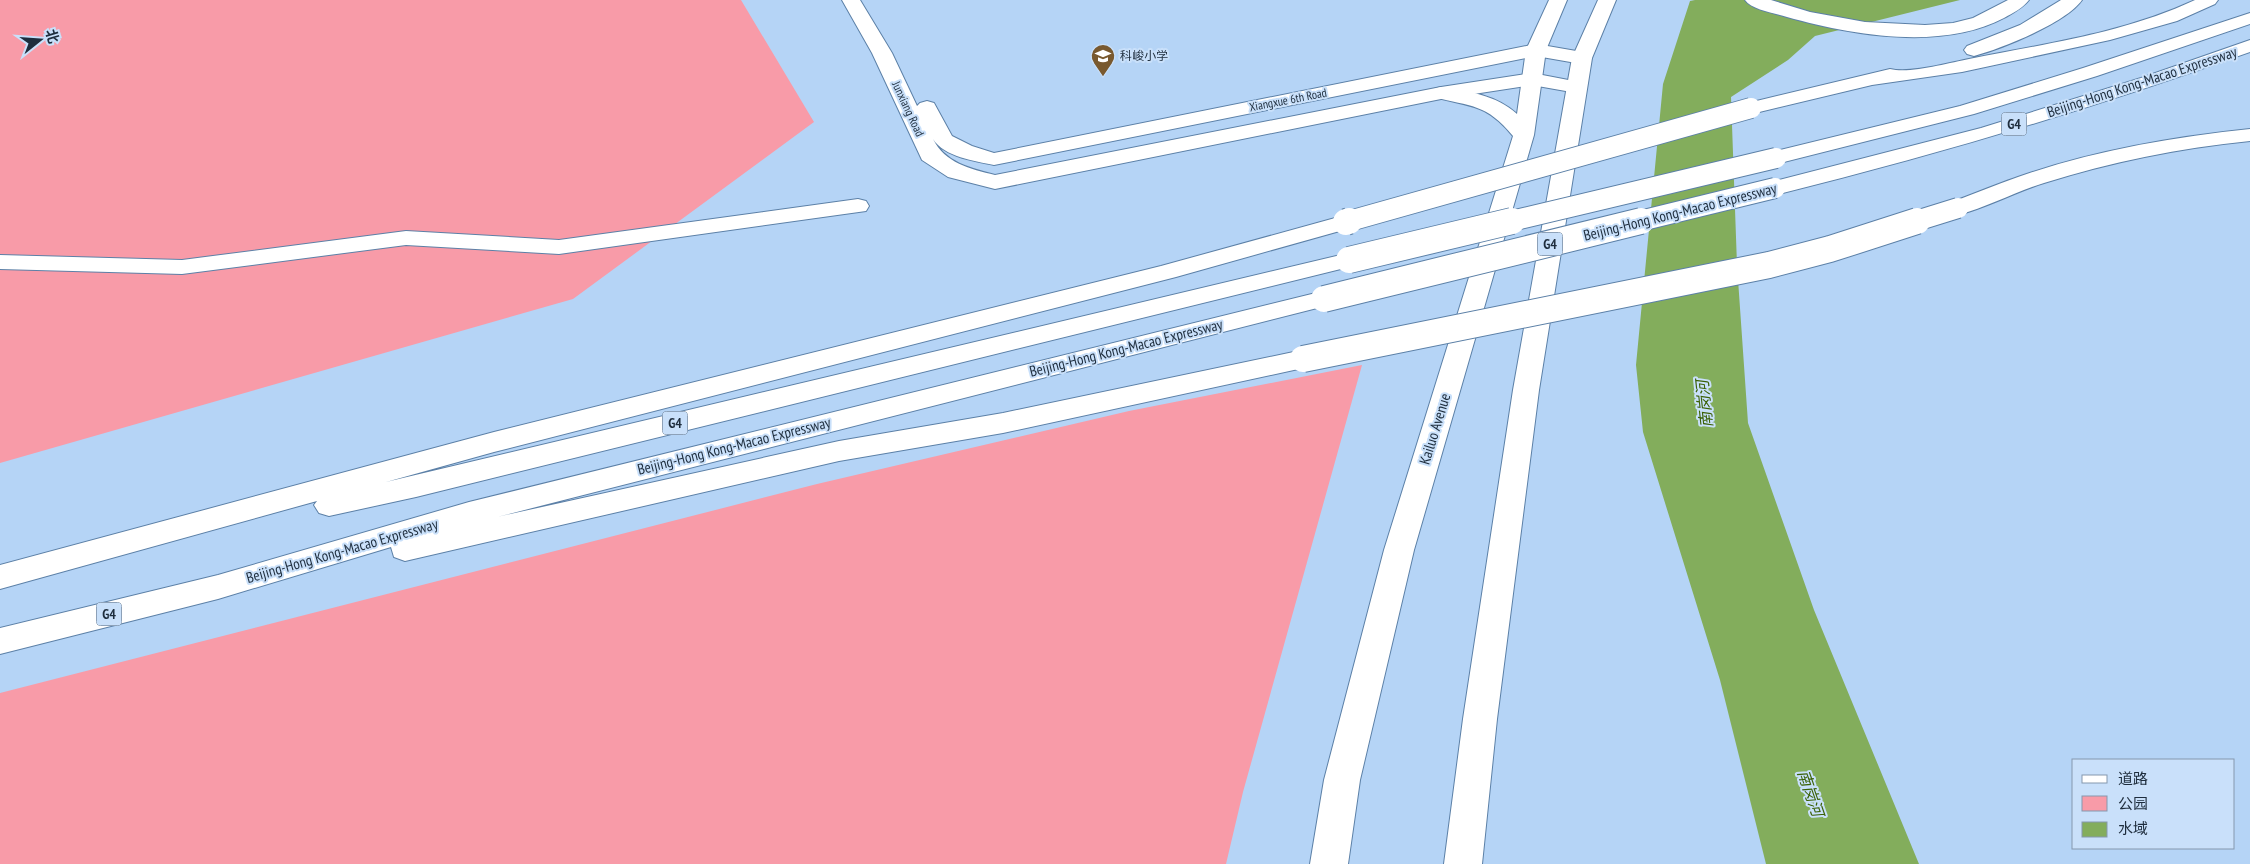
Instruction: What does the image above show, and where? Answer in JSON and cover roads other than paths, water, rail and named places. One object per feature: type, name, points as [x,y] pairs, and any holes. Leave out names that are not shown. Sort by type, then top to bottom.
[{"type":"main road","name":"Junxiang Road","points":[[851,0],[866,22],[890,69],[930,155],[956,172],[995,182]]},
{"type":"main road","name":"Junxiang Road","points":[[872,0],[893,36],[944,140],[964,151],[994,159]]},
{"type":"main road","name":"Kailuo Avenue","points":[[1329,864],[1342,780],[1399,550],[1524,135],[1536,50],[1558,0]]},
{"type":"main road","points":[[1464,864],[1481,709],[1526,390],[1582,58],[1606,0]]},
{"type":"main road","points":[[1754,0],[1778,9],[1843,25],[1920,30],[1952,28],[1980,22],[2002,12],[2020,0]]},
{"type":"main road","points":[[0,577],[494,442],[1158,275],[1751,108],[1874,80],[1996,42],[2053,16],[2073,0]]},
{"type":"main road","points":[[1874,80],[1915,75],[2081,41],[2151,24],[2209,0]]},
{"type":"main road","name":"Beijing-Hong Kong-Macao Expressway","points":[[0,577],[416,486],[1776,158],[1967,110],[2090,72],[2250,18]]},
{"type":"main road","name":"Beijing-Hong Kong-Macao Expressway","points":[[0,641],[218,587],[469,514],[1324,299],[1775,188],[1988,132],[2148,82],[2250,46]]},
{"type":"main road","name":"Xiangxue 6th Road","points":[[994,159],[1536,50],[1582,58]]},
{"type":"main road","name":"Xiangxue 6th Road","points":[[995,182],[1441,93],[1532,79],[1577,87]]},
{"type":"main road","points":[[1441,93],[1484,102],[1498,108],[1509,116],[1524,135]]},
{"type":"main road","points":[[218,587],[430,544],[839,451],[1003,423],[1769,265],[1830,249],[1958,208],[2036,178],[2161,147],[2221,137],[2248,123]]},
{"type":"main road","points":[[0,262],[182,267],[406,238],[559,248],[858,206]]},
{"type":"water","name":"南岗河","points":[[1960,0],[1815,36],[1788,60],[1731,97],[1737,265],[1748,423],[1814,610],[1919,864],[1766,864],[1720,680],[1643,432],[1636,365],[1663,84],[1690,1]]},
{"type":"place","name":"科峻小学","points":[[1103,77]]}]
